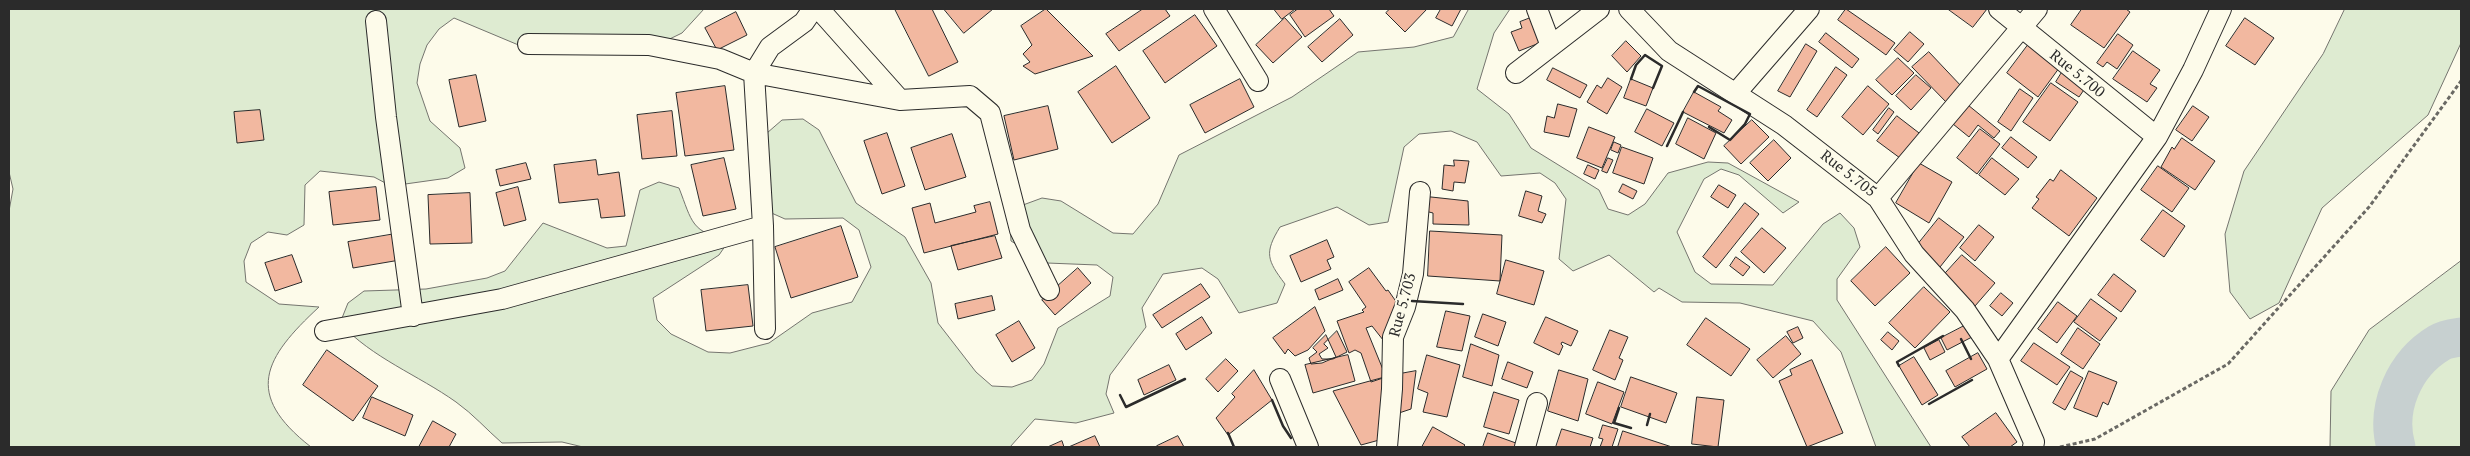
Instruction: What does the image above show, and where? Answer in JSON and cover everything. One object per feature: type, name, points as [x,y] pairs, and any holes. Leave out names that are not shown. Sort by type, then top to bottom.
[{"type":"street","points":[[765,329],[763,226],[754,73],[770,47],[804,22],[813,9]]},
{"type":"street","points":[[819,9],[900,100]]},
{"type":"street","points":[[1214,9],[1258,81]]},
{"type":"street","points":[[1537,9],[1550,46]]},
{"type":"street","points":[[1516,73],[1599,9]]},
{"type":"street","name":"Rue 5.705","points":[[1629,9],[1669,51],[1784,125],[1878,198],[1914,254],[1965,310],[1998,359],[2034,442],[2033,447]]},
{"type":"street","points":[[1736,93],[1809,9]]},
{"type":"street","name":"Rue 5.700","points":[[1999,9],[2157,137]]},
{"type":"street","points":[[1878,198],[2038,9]]},
{"type":"street","points":[[1998,359],[2157,137],[2194,70],[2221,9]]},
{"type":"street","points":[[376,20],[386,118],[413,316]]},
{"type":"street","points":[[528,44],[649,45],[720,59],[754,73],[900,100],[970,96],[990,113],[1020,230],[1049,290]]},
{"type":"street","name":"Rue 5.703","points":[[1387,447],[1392,389],[1393,337],[1405,307],[1413,274],[1420,192]]},
{"type":"street","points":[[325,331],[502,299],[763,226]]},
{"type":"street","points":[[1280,379],[1308,447]]},
{"type":"street","points":[[1525,447],[1537,403]]},
{"type":"path","points":[[2060,447],[2095,439],[2228,364],[2369,207],[2461,82]]},
{"type":"green space","points":[[9,9],[704,9],[682,33],[647,50],[528,49],[454,18],[439,29],[427,45],[420,64],[417,83],[430,121],[460,148],[465,168],[448,178],[391,186],[374,177],[320,171],[305,185],[304,225],[287,235],[268,232],[251,243],[244,261],[246,282],[279,304],[319,307],[285,343],[274,360],[269,376],[269,393],[276,410],[290,428],[311,447],[9,447],[9,211],[13,189],[9,172]]},
{"type":"green space","points":[[1469,9],[1510,9],[1494,33],[1477,89],[1509,114],[1531,148],[1599,190],[1608,209],[1628,215],[1645,204],[1668,173],[1708,162],[1728,163],[1799,202],[1783,213],[1739,175],[1721,169],[1704,179],[1677,232],[1695,272],[1711,284],[1773,285],[1823,224],[1840,213],[1854,228],[1860,247],[1837,279],[1837,300],[1931,447],[1876,447],[1841,352],[1813,321],[1740,303],[1682,302],[1659,288],[1654,292],[1609,255],[1573,271],[1559,259],[1566,199],[1555,183],[1540,173],[1501,176],[1477,142],[1451,131],[1419,134],[1404,147],[1388,222],[1369,225],[1337,207],[1280,227],[1270,250],[1274,269],[1285,284],[1277,303],[1239,313],[1218,279],[1202,268],[1163,274],[1142,308],[1146,327],[1110,375],[1106,394],[1114,413],[1076,423],[1035,419],[1010,447],[583,447],[562,442],[502,443],[456,402],[366,346],[340,323],[348,303],[364,291],[426,289],[487,278],[505,271],[543,223],[607,248],[626,246],[640,190],[659,182],[679,188],[691,217],[700,229],[707,234],[730,239],[719,255],[653,298],[657,320],[671,334],[708,352],[730,353],[769,343],[812,313],[852,302],[871,267],[859,230],[843,218],[785,219],[767,211],[767,133],[782,120],[803,119],[819,130],[856,203],[905,237],[931,283],[938,323],[976,372],[992,386],[1012,387],[1032,380],[1044,364],[1058,328],[1110,296],[1113,277],[1097,265],[1047,263],[1011,241],[1010,222],[1023,205],[1042,198],[1061,201],[1113,233],[1133,234],[1158,204],[1179,155],[1292,97],[1358,52],[1414,47],[1453,37]]},
{"type":"green space","points":[[2345,9],[2461,9],[2461,43],[2428,115],[2322,208],[2279,303],[2250,319],[2230,292],[2225,234],[2244,171],[2323,54]]},
{"type":"green space","points":[[2461,261],[2461,447],[2330,447],[2331,391],[2369,330]]},
{"type":"building","points":[[895,9],[932,9],[958,62],[929,76]]},
{"type":"building","points":[[944,9],[993,9],[964,33]]},
{"type":"building","points":[[1046,9],[1093,56],[1035,74],[1023,66],[1030,62],[1023,54],[1032,45],[1021,26]]},
{"type":"building","points":[[1143,9],[1165,9],[1170,16],[1119,51],[1106,34]]},
{"type":"building","points":[[1274,9],[1295,9],[1282,19]]},
{"type":"building","points":[[1298,9],[1329,9],[1334,16],[1305,37],[1290,15]]},
{"type":"building","points":[[1390,9],[1427,9],[1405,32],[1386,13]]},
{"type":"building","points":[[1441,9],[1461,9],[1452,26],[1436,18]]},
{"type":"building","points":[[1846,9],[1895,43],[1886,55],[1838,20]]},
{"type":"building","points":[[1948,9],[1987,9],[1973,27]]},
{"type":"building","points":[[2082,9],[2126,9],[2130,12],[2104,48],[2071,25]]},
{"type":"building","points":[[736,12],[747,35],[717,50],[705,28]]},
{"type":"building","points":[[1195,15],[1217,46],[1165,83],[1143,51]]},
{"type":"building","points":[[1533,17],[1542,42],[1519,51],[1511,32],[1522,28],[1520,22]]},
{"type":"building","points":[[1285,18],[1302,37],[1273,63],[1256,45]]},
{"type":"building","points":[[2245,18],[2274,38],[2255,65],[2226,46]]},
{"type":"building","points":[[1340,19],[1353,35],[1322,62],[1308,47]]},
{"type":"building","points":[[1910,32],[1924,44],[1908,62],[1894,50]]},
{"type":"building","points":[[1826,33],[1859,59],[1852,68],[1819,42]]},
{"type":"building","points":[[2118,34],[2133,45],[2117,69],[2107,62],[2103,67],[2097,63]]},
{"type":"building","points":[[1626,41],[1641,56],[1627,72],[1612,56]]},
{"type":"building","points":[[2031,41],[2062,64],[2038,97],[2007,73]]},
{"type":"building","points":[[1806,44],[1817,51],[1790,97],[1778,91]]},
{"type":"building","points":[[2133,51],[2160,70],[2150,84],[2157,88],[2147,102],[2113,79]]},
{"type":"building","points":[[1929,52],[1963,88],[1947,103],[1912,67]]},
{"type":"building","points":[[1898,58],[1914,73],[1892,95],[1876,80]]},
{"type":"building","points":[[1116,66],[1150,118],[1112,143],[1078,92]]},
{"type":"building","points":[[1836,67],[1847,75],[1817,117],[1807,110]]},
{"type":"building","points":[[1553,68],[1587,85],[1580,98],[1547,80]]},
{"type":"building","points":[[2064,69],[2088,84],[2079,97],[2056,82]]},
{"type":"building","points":[[476,75],[486,121],[459,127],[449,80]]},
{"type":"building","points":[[1916,75],[1931,88],[1911,110],[1896,96]]},
{"type":"building","points":[[1608,78],[1622,87],[1607,114],[1587,102],[1597,85],[1601,88]]},
{"type":"building","points":[[1240,79],[1254,107],[1205,133],[1190,105]]},
{"type":"building","points":[[1631,79],[1653,88],[1646,106],[1624,98]]},
{"type":"building","points":[[2051,83],[2078,102],[2050,141],[2023,122]]},
{"type":"building","points":[[725,86],[734,150],[685,156],[676,93]]},
{"type":"building","points":[[1868,86],[1889,104],[1863,135],[1842,117]]},
{"type":"building","points":[[2020,89],[2033,98],[2011,131],[1998,122]]},
{"type":"building","points":[[1694,92],[1721,107],[1718,111],[1732,120],[1724,133],[1683,112]]},
{"type":"building","points":[[1558,104],[1577,109],[1569,137],[1544,132],[1547,116],[1554,118]]},
{"type":"building","points":[[1968,105],[2000,131],[1994,138],[1978,125],[1969,137],[1953,124]]},
{"type":"building","points":[[1048,106],[1058,149],[1014,160],[1004,116]]},
{"type":"building","points":[[2193,106],[2209,117],[2192,141],[2176,130]]},
{"type":"building","points":[[1889,108],[1894,112],[1878,134],[1873,130]]},
{"type":"building","points":[[1647,109],[1674,123],[1662,146],[1635,132]]},
{"type":"building","points":[[260,110],[264,140],[237,143],[234,112]]},
{"type":"building","points":[[672,111],[677,156],[642,159],[637,115]]},
{"type":"building","points":[[1897,116],[1923,136],[1904,161],[1877,141]]},
{"type":"building","points":[[1688,118],[1716,133],[1704,159],[1676,144]]},
{"type":"building","points":[[1752,120],[1769,137],[1741,164],[1724,146]]},
{"type":"building","points":[[1589,127],[1615,137],[1602,168],[1577,158]]},
{"type":"building","points":[[1980,129],[2000,144],[1977,174],[1957,158]]},
{"type":"building","points":[[887,133],[905,186],[882,194],[864,141]]},
{"type":"building","points":[[952,134],[966,177],[925,190],[911,148]]},
{"type":"building","points":[[2011,137],[2037,157],[2028,168],[2002,148]]},
{"type":"building","points":[[2182,138],[2215,161],[2195,190],[2161,167],[2172,147],[2174,149]]},
{"type":"building","points":[[1774,140],[1791,158],[1768,181],[1750,163]]},
{"type":"building","points":[[1614,142],[1621,145],[1618,153],[1611,150]]},
{"type":"building","points":[[1622,147],[1653,158],[1644,184],[1613,173]]},
{"type":"building","points":[[724,158],[736,209],[703,216],[691,165]]},
{"type":"building","points":[[1608,158],[1613,160],[1607,173],[1602,171]]},
{"type":"building","points":[[1992,158],[2019,179],[2005,195],[1979,175]]},
{"type":"building","points":[[596,160],[598,175],[619,172],[625,216],[601,218],[598,199],[559,203],[554,165]]},
{"type":"building","points":[[1454,160],[1469,161],[1465,183],[1454,182],[1453,191],[1442,189],[1444,165],[1454,166]]},
{"type":"building","points":[[526,163],[531,179],[500,186],[496,170]]},
{"type":"building","points":[[1919,163],[1952,182],[1929,223],[1896,203]]},
{"type":"building","points":[[1588,165],[1599,170],[1595,179],[1584,174]]},
{"type":"building","points":[[2158,166],[2189,188],[2172,212],[2141,190]]},
{"type":"building","points":[[2061,170],[2097,198],[2069,236],[2032,208],[2039,199],[2036,197],[2050,179],[2053,181]]},
{"type":"building","points":[[1623,184],[1637,191],[1633,199],[1619,192]]},
{"type":"building","points":[[1719,185],[1736,195],[1728,208],[1711,197]]},
{"type":"building","points":[[376,187],[380,220],[333,225],[329,192]]},
{"type":"building","points":[[518,187],[526,220],[504,226],[496,193]]},
{"type":"building","points":[[1526,191],[1542,196],[1538,211],[1546,214],[1542,223],[1519,216]]},
{"type":"building","points":[[470,193],[472,243],[430,244],[428,195]]},
{"type":"building","points":[[1422,196],[1468,201],[1469,225],[1433,224],[1433,213],[1425,211]]},
{"type":"building","points":[[990,202],[998,234],[924,253],[912,208],[930,203],[935,223],[976,212],[974,206]]},
{"type":"building","points":[[1745,203],[1759,214],[1716,268],[1703,257]]},
{"type":"building","points":[[2163,210],[2185,226],[2164,257],[2141,240]]},
{"type":"building","points":[[1939,218],[1964,237],[1940,267],[1915,248]]},
{"type":"building","points":[[1979,225],[1994,237],[1975,261],[1960,248]]},
{"type":"building","points":[[841,226],[858,277],[791,298],[775,247]]},
{"type":"building","points":[[1762,228],[1786,248],[1764,273],[1741,252]]},
{"type":"building","points":[[1430,231],[1502,235],[1500,281],[1428,276]]},
{"type":"building","points":[[395,234],[400,260],[353,268],[348,242]]},
{"type":"building","points":[[995,236],[1002,258],[958,270],[951,246]]},
{"type":"building","points":[[1327,240],[1334,257],[1327,260],[1331,269],[1301,282],[1290,256]]},
{"type":"building","points":[[1886,247],[1910,273],[1875,306],[1851,281]]},
{"type":"building","points":[[292,255],[302,282],[275,291],[265,263]]},
{"type":"building","points":[[1962,255],[1995,283],[1975,306],[1942,277]]},
{"type":"building","points":[[1736,257],[1750,267],[1743,276],[1730,266]]},
{"type":"building","points":[[1506,260],[1544,271],[1534,305],[1497,294]]},
{"type":"building","points":[[1078,268],[1091,283],[1055,315],[1042,300]]},
{"type":"building","points":[[1369,268],[1402,310],[1387,345],[1372,326],[1366,328],[1386,377],[1371,382],[1361,353],[1355,350],[1349,353],[1337,321],[1364,312],[1362,310],[1366,307],[1349,282]]},
{"type":"building","points":[[2114,274],[2136,291],[2121,312],[2098,295]]},
{"type":"building","points":[[1338,279],[1343,290],[1319,300],[1315,290]]},
{"type":"building","points":[[1201,284],[1210,297],[1162,328],[1153,315]]},
{"type":"building","points":[[748,285],[753,326],[706,331],[701,290]]},
{"type":"building","points":[[1924,287],[1950,312],[1915,348],[1889,323]]},
{"type":"building","points":[[2001,293],[2013,303],[2002,316],[1990,306]]},
{"type":"building","points":[[992,296],[995,310],[958,319],[955,304]]},
{"type":"building","points":[[2091,299],[2117,318],[2100,341],[2074,322]]},
{"type":"building","points":[[2058,302],[2077,316],[2057,343],[2038,329]]},
{"type":"building","points":[[1315,307],[1325,331],[1308,350],[1295,356],[1288,349],[1285,354],[1273,338]]},
{"type":"building","points":[[1446,311],[1470,316],[1462,351],[1437,347]]},
{"type":"building","points":[[1483,314],[1506,322],[1498,346],[1475,337]]},
{"type":"building","points":[[1202,317],[1212,333],[1186,350],[1176,334]]},
{"type":"building","points":[[1546,317],[1578,331],[1571,346],[1562,342],[1563,346],[1559,355],[1534,343]]},
{"type":"building","points":[[1706,318],[1750,349],[1731,376],[1687,345]]},
{"type":"building","points":[[1019,321],[1035,348],[1012,362],[996,335]]},
{"type":"building","points":[[1966,325],[1972,337],[1947,350],[1941,338]]},
{"type":"building","points":[[1798,327],[1803,338],[1793,343],[1787,332]]},
{"type":"building","points":[[2078,328],[2100,344],[2083,369],[2061,354]]},
{"type":"building","points":[[1610,330],[1628,337],[1619,358],[1623,360],[1615,380],[1593,370]]},
{"type":"building","points":[[1337,331],[1347,352],[1333,359],[1322,359],[1319,354],[1328,348],[1324,344]]},
{"type":"building","points":[[1888,332],[1899,341],[1892,350],[1881,340]]},
{"type":"building","points":[[1326,335],[1336,357],[1322,363],[1311,364],[1309,358],[1317,352],[1313,348]]},
{"type":"building","points":[[1786,336],[1801,354],[1773,378],[1757,360]]},
{"type":"building","points":[[1939,340],[1945,352],[1930,360],[1924,348]]},
{"type":"building","points":[[2034,343],[2070,367],[2057,385],[2021,361]]},
{"type":"building","points":[[1471,344],[1499,355],[1492,386],[1463,377]]},
{"type":"building","points":[[327,350],[378,386],[353,421],[303,385]]},
{"type":"building","points":[[1978,353],[1987,369],[1955,387],[1946,371]]},
{"type":"building","points":[[1348,355],[1355,381],[1313,393],[1305,365]]},
{"type":"building","points":[[1427,355],[1460,365],[1447,417],[1423,412],[1428,393],[1418,389]]},
{"type":"building","points":[[1914,357],[1938,395],[1922,405],[1899,366]]},
{"type":"building","points":[[1226,359],[1238,371],[1218,392],[1206,379]]},
{"type":"building","points":[[1812,360],[1843,433],[1807,447],[1779,381],[1792,375],[1790,370]]},
{"type":"building","points":[[1508,362],[1533,372],[1527,388],[1502,379]]},
{"type":"building","points":[[1169,365],[1176,380],[1144,395],[1138,380]]},
{"type":"building","points":[[1254,370],[1272,400],[1228,435],[1216,418],[1235,397],[1232,394]]},
{"type":"building","points":[[1559,370],[1588,379],[1578,421],[1548,411]]},
{"type":"building","points":[[1416,371],[1411,409],[1390,416],[1394,436],[1361,445],[1333,391],[1392,375]]},
{"type":"building","points":[[2071,371],[2083,378],[2065,410],[2053,403]]},
{"type":"building","points":[[2089,371],[2117,382],[2108,405],[2103,402],[2097,417],[2074,408]]},
{"type":"building","points":[[1631,377],[1677,393],[1666,423],[1621,407]]},
{"type":"building","points":[[1598,382],[1624,392],[1612,424],[1586,414]]},
{"type":"building","points":[[1494,392],[1519,400],[1509,434],[1484,427]]},
{"type":"building","points":[[372,397],[413,415],[405,436],[363,418]]},
{"type":"building","points":[[1697,397],[1724,400],[1718,447],[1692,444]]},
{"type":"building","points":[[1996,413],[2017,442],[2010,447],[1970,447],[1962,437]]},
{"type":"building","points":[[433,421],[456,434],[449,447],[419,447]]},
{"type":"building","points":[[1603,425],[1618,429],[1612,447],[1600,447],[1603,439],[1599,438]]},
{"type":"building","points":[[1433,427],[1465,445],[1463,447],[1422,447]]},
{"type":"building","points":[[1562,429],[1593,438],[1590,447],[1556,447]]},
{"type":"building","points":[[1623,431],[1672,447],[1618,447]]},
{"type":"building","points":[[1488,433],[1527,447],[1483,447]]},
{"type":"building","points":[[1095,436],[1100,447],[1069,447]]},
{"type":"building","points":[[1178,436],[1184,447],[1157,446]]},
{"type":"building","points":[[1062,441],[1064,447],[1048,447]]},
{"type":"waterway","points":[[2396,447],[2393,417],[2400,388],[2407,375],[2416,363],[2439,343],[2461,337]]},
{"type":"wall","points":[[1631,79],[1636,65],[1645,55],[1662,66],[1653,88]]},
{"type":"wall","points":[[1694,92],[1698,86],[1750,114],[1745,124],[1730,140],[1709,127]]},
{"type":"wall","points":[[1667,146],[1683,112]]},
{"type":"wall","points":[[1412,301],[1463,304]]},
{"type":"wall","points":[[1899,366],[1897,362],[1943,336]]},
{"type":"wall","points":[[1961,339],[1971,359]]},
{"type":"wall","points":[[1120,395],[1126,407],[1185,379]]},
{"type":"wall","points":[[1929,404],[1972,380]]},
{"type":"wall","points":[[1272,400],[1283,426],[1291,438]]},
{"type":"wall","points":[[1619,408],[1614,423],[1631,428]]},
{"type":"wall","points":[[1647,425],[1650,414]]},
{"type":"wall","points":[[1228,433],[1234,447]]}]
